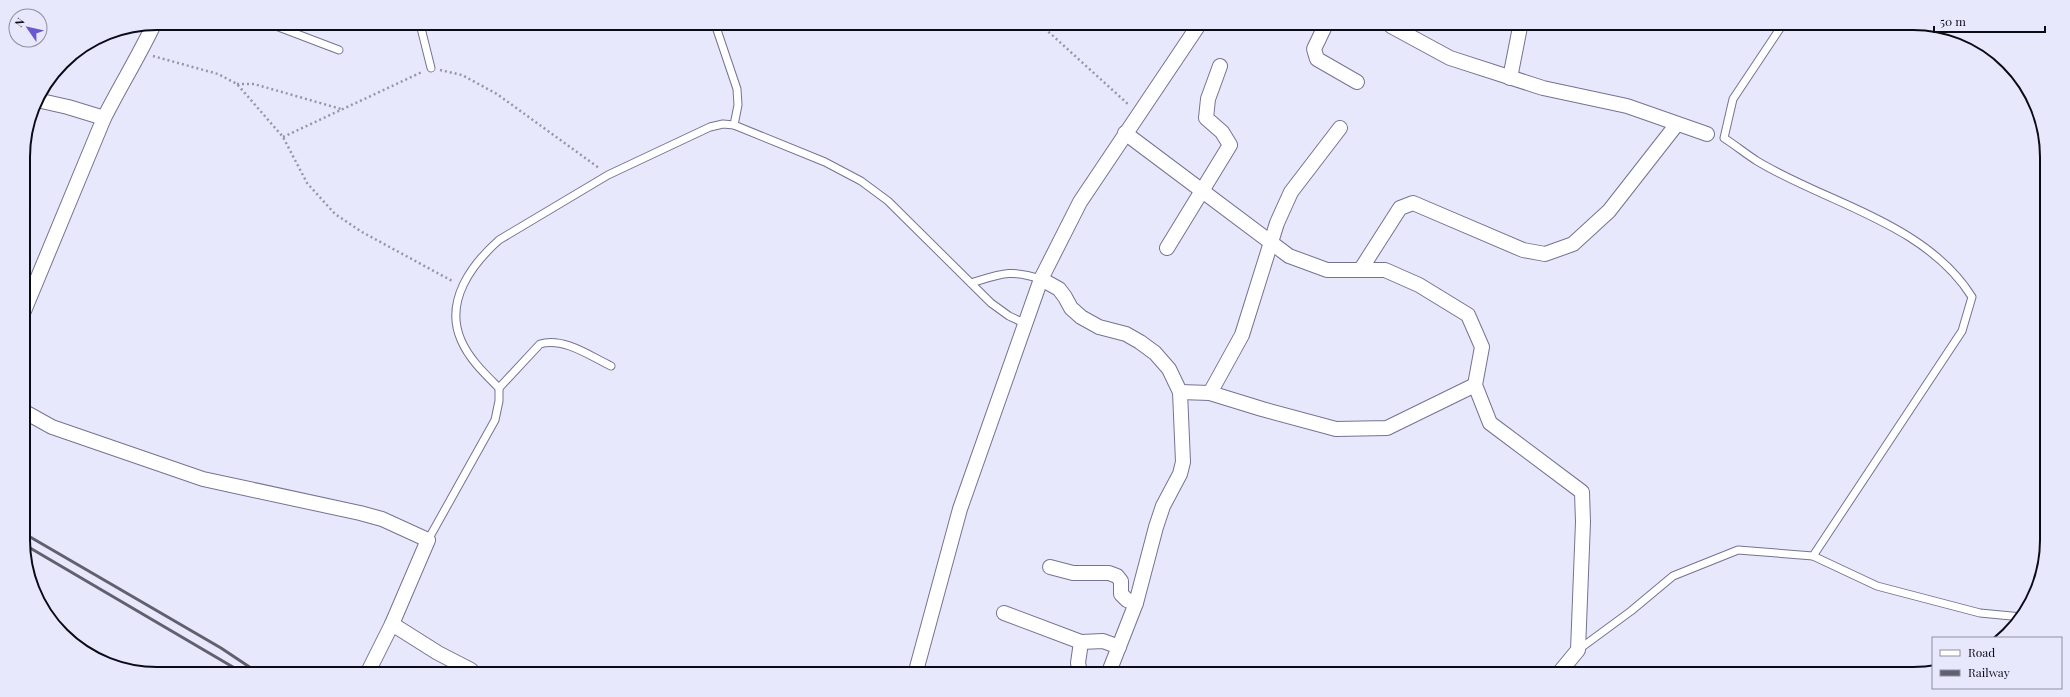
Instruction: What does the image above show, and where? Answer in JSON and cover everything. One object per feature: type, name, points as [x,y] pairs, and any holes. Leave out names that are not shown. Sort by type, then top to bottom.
[{"type":"street","points":[[30,297],[104,118],[151,30]]},
{"type":"street","points":[[917,667],[960,509],[1024,323],[1041,279],[1080,202],[1195,30]]},
{"type":"street","points":[[1323,30],[1314,49],[1317,59],[1357,82]]},
{"type":"street","points":[[1398,30],[1450,58],[1543,88],[1627,106],[1707,134]]},
{"type":"street","points":[[1510,78],[1519,30]]},
{"type":"street","points":[[1167,248],[1203,192],[1230,145],[1222,132],[1206,118],[1208,99],[1220,66]]},
{"type":"street","points":[[44,101],[104,118]]},
{"type":"street","points":[[1362,269],[1400,208],[1413,203],[1523,250],[1545,254],[1573,244],[1609,211],[1677,124]]},
{"type":"street","points":[[1210,393],[1242,335],[1277,223],[1291,192],[1340,128]]},
{"type":"street","points":[[1125,133],[1289,256],[1327,270],[1385,270],[1419,285],[1468,315],[1482,347],[1475,386],[1490,423],[1582,492],[1583,522],[1578,650],[1564,667]]},
{"type":"street","points":[[1041,279],[1059,289],[1066,297],[1071,308],[1081,317],[1099,327],[1126,334],[1155,353],[1169,369],[1180,392],[1183,462],[1180,474],[1163,506],[1136,603],[1111,667]]},
{"type":"street","points":[[1180,392],[1210,393],[1336,429],[1387,428],[1475,386]]},
{"type":"street","points":[[30,415],[52,427],[196,477],[360,513],[382,519],[428,540],[392,624],[370,667]]},
{"type":"street","points":[[1050,568],[1073,573],[1109,573],[1117,576],[1121,581],[1121,594],[1127,600],[1136,603]]},
{"type":"street","points":[[1004,613],[1081,642],[1103,641],[1119,647]]},
{"type":"street","points":[[392,624],[438,653],[465,667]]},
{"type":"street","points":[[1079,667],[1078,663],[1081,642]]},
{"type":"lane","points":[[286,30],[339,50]]},
{"type":"lane","points":[[422,30],[431,68]]},
{"type":"lane","points":[[717,30],[737,89],[738,105],[734,125]]},
{"type":"lane","points":[[1779,30],[1733,99],[1724,138],[1757,161],[1904,234],[1946,265],[1964,284],[1972,297],[1962,331],[1813,556]]},
{"type":"lane","points":[[499,388],[477,366],[460,339],[456,312],[461,286],[484,253],[499,240],[608,175],[710,127],[723,124],[734,125],[825,162],[861,181],[888,201],[991,303],[1010,316],[1024,323]]},
{"type":"lane","points":[[971,283],[1003,273],[1015,272],[1041,279]]},
{"type":"lane","points":[[428,540],[495,420],[499,401],[499,388],[540,344],[550,341],[567,345],[611,366]]},
{"type":"lane","points":[[1578,650],[1673,576],[1738,550],[1813,556],[1877,586],[1980,613],[2014,616]]},
{"type":"path","points":[[1047,30],[1139,113]]},
{"type":"path","points":[[140,52],[218,74],[237,84],[283,137],[307,183],[335,214],[362,232],[461,286]]},
{"type":"path","points":[[283,137],[431,68],[462,74],[497,94],[608,175]]},
{"type":"path","points":[[237,84],[254,84],[342,109]]},
{"type":"railway","points":[[30,537],[221,648],[250,667]]},
{"type":"railway","points":[[30,548],[233,667]]}]
